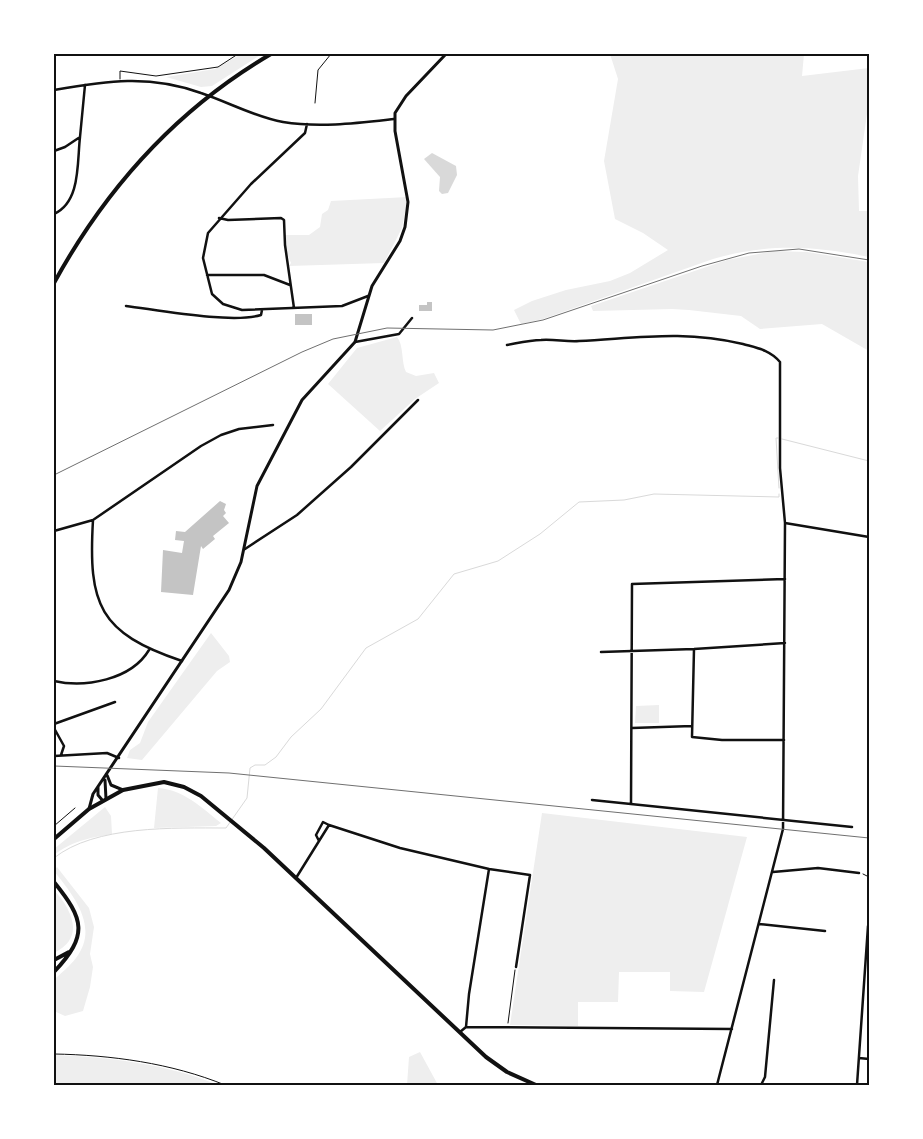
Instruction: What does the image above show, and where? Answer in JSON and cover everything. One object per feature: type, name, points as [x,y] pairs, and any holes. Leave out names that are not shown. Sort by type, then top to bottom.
[{"type":"main road","points":[[54,282],[93,217],[142,157],[204,99],[271,54]]},
{"type":"main road","points":[[54,839],[89,810],[123,790],[151,783],[164,782],[184,787],[201,796],[230,819],[296,878],[486,1057],[523,1083],[536,1085]]},
{"type":"main road","points":[[54,882],[69,901],[78,920],[78,936],[73,949],[54,972]]},
{"type":"main road","points":[[54,960],[73,949]]},
{"type":"street","points":[[89,810],[92,796],[98,786],[119,758],[229,590],[244,548],[257,486],[290,421],[310,391],[355,342],[368,296],[400,240],[408,214],[408,189],[394,119],[398,107],[406,96],[446,54]]},
{"type":"street","points":[[54,90],[120,80],[162,83],[199,92],[282,122],[307,124],[394,119]]},
{"type":"street","points":[[54,214],[61,211],[71,198],[85,85]]},
{"type":"street","points":[[307,124],[305,132],[291,148],[251,184],[219,218],[208,233],[203,258],[212,294],[223,304],[242,310],[342,306],[368,296]]},
{"type":"street","points":[[54,151],[65,147],[80,137]]},
{"type":"street","points":[[219,218],[228,220],[281,218],[284,220],[285,245],[294,308]]},
{"type":"street","points":[[207,275],[264,275],[290,285]]},
{"type":"street","points":[[126,306],[252,318],[261,315],[262,310]]},
{"type":"street","points":[[355,342],[399,334],[412,318]]},
{"type":"street","points":[[507,345],[541,340],[578,341],[675,334],[704,336],[733,342],[766,351],[775,356],[780,362],[780,468],[785,523],[784,820],[773,872],[717,1085]]},
{"type":"street","points":[[244,548],[281,526],[316,499],[418,400]]},
{"type":"street","points":[[54,531],[93,520],[201,446],[221,435],[239,429],[273,425]]},
{"type":"street","points":[[93,520],[92,576],[102,607],[120,631],[136,644],[182,661]]},
{"type":"street","points":[[785,523],[869,537]]},
{"type":"street","points":[[630,804],[633,650],[632,584],[785,579]]},
{"type":"street","points":[[601,652],[694,649],[785,643]]},
{"type":"street","points":[[694,649],[692,737],[722,740],[784,740]]},
{"type":"street","points":[[54,681],[88,684],[112,677],[125,671],[144,657],[149,650]]},
{"type":"street","points":[[61,756],[64,746],[54,726],[115,702]]},
{"type":"street","points":[[632,728],[692,726]]},
{"type":"street","points":[[54,756],[107,753],[119,758]]},
{"type":"street","points":[[106,776],[111,785],[123,790]]},
{"type":"street","points":[[105,800],[106,776]]},
{"type":"street","points":[[98,786],[98,795],[105,800]]},
{"type":"street","points":[[592,800],[852,827]]},
{"type":"street","points":[[319,842],[316,835],[323,822],[400,848],[489,869],[530,875],[516,967]]},
{"type":"street","points":[[296,878],[329,825]]},
{"type":"street","points":[[773,872],[818,868],[859,873]]},
{"type":"street","points":[[466,1027],[469,994],[489,869]]},
{"type":"street","points":[[759,924],[825,931]]},
{"type":"street","points":[[857,1085],[868,926]]},
{"type":"street","points":[[761,1085],[765,1078],[774,980]]},
{"type":"street","points":[[460,1032],[466,1027],[732,1029]]},
{"type":"street","points":[[859,1058],[869,1059]]},
{"type":"lane","points":[[315,104],[318,70],[331,54]]},
{"type":"lane","points":[[54,826],[75,808]]},
{"type":"path","points":[[120,80],[120,71],[156,76],[218,67],[238,54]]},
{"type":"path","points":[[859,873],[869,877]]},
{"type":"path","points":[[868,926],[869,906]]},
{"type":"path","points":[[507,1028],[516,967]]},
{"type":"path","points":[[54,1054],[112,1057],[163,1066],[224,1085]]},
{"type":"shaded area","points":[[241,54],[262,54],[212,86],[201,87],[166,77],[215,69]]},
{"type":"shaded area","points":[[610,54],[804,54],[802,76],[869,68],[869,100],[858,176],[859,211],[869,211],[869,257],[829,250],[772,248],[753,250],[713,259],[543,319],[521,324],[514,310],[532,301],[566,290],[610,281],[630,273],[668,250],[643,233],[615,219],[604,161],[618,79]]},
{"type":"shaded area","points":[[432,153],[456,166],[457,175],[448,193],[442,194],[439,191],[440,177],[424,159]]},
{"type":"shaded area","points":[[408,197],[402,228],[384,263],[289,266],[291,263],[285,249],[284,235],[309,235],[320,227],[322,214],[328,210],[331,201]]},
{"type":"shaded area","points":[[774,251],[807,252],[869,262],[869,351],[822,324],[760,329],[741,316],[672,309],[593,311],[591,306],[727,260]]},
{"type":"shaded area","points":[[397,337],[401,344],[406,372],[416,376],[434,373],[439,383],[415,399],[380,431],[328,384],[357,348]]},
{"type":"shaded area","points":[[211,633],[229,656],[230,662],[217,671],[142,760],[127,758],[130,750],[140,743],[148,722]]},
{"type":"shaded area","points":[[659,705],[659,723],[635,723],[636,706]]},
{"type":"shaded area","points":[[158,788],[167,789],[184,796],[199,805],[221,823],[216,826],[154,828]]},
{"type":"shaded area","points":[[105,807],[111,816],[112,834],[74,843],[54,855],[54,849]]},
{"type":"shaded area","points":[[542,813],[747,837],[704,992],[670,991],[670,972],[619,972],[618,1002],[578,1002],[578,1026],[510,1025]]},
{"type":"shaded area","points":[[57,867],[89,908],[94,927],[90,954],[93,967],[90,987],[83,1011],[65,1016],[54,1011],[54,980],[76,958],[83,946],[85,923],[76,901],[54,871]]},
{"type":"shaded area","points":[[54,890],[71,915],[73,932],[70,940],[64,947],[54,953]]},
{"type":"shaded area","points":[[420,1052],[438,1085],[407,1085],[409,1057]]},
{"type":"shaded area","points":[[54,1055],[138,1063],[179,1072],[218,1085],[54,1083]]},
{"type":"building","points":[[427,302],[432,302],[432,311],[419,311],[419,305],[427,305]]},
{"type":"building","points":[[295,314],[312,314],[312,325],[295,325]]},
{"type":"building","points":[[220,501],[226,504],[224,510],[226,513],[223,516],[229,523],[213,536],[215,539],[203,549],[201,546],[193,595],[161,592],[163,550],[182,553],[184,541],[175,540],[176,531],[185,532]]},
{"type":"waterway","points":[[778,438],[776,438],[779,488]]},
{"type":"waterway","points":[[782,439],[869,461]]},
{"type":"waterway","points":[[54,858],[71,847],[91,839],[113,834],[160,829],[226,828],[247,798],[250,768],[255,765],[265,765],[276,757],[291,737],[321,709],[366,648],[418,619],[454,574],[498,561],[540,534],[579,502],[624,500],[654,494],[779,497],[779,494]]},
{"type":"railway","points":[[54,475],[302,352],[333,339],[387,328],[493,330],[543,320],[702,266],[749,253],[799,249],[869,260]]},
{"type":"railway","points":[[54,766],[229,773],[869,838]]}]
